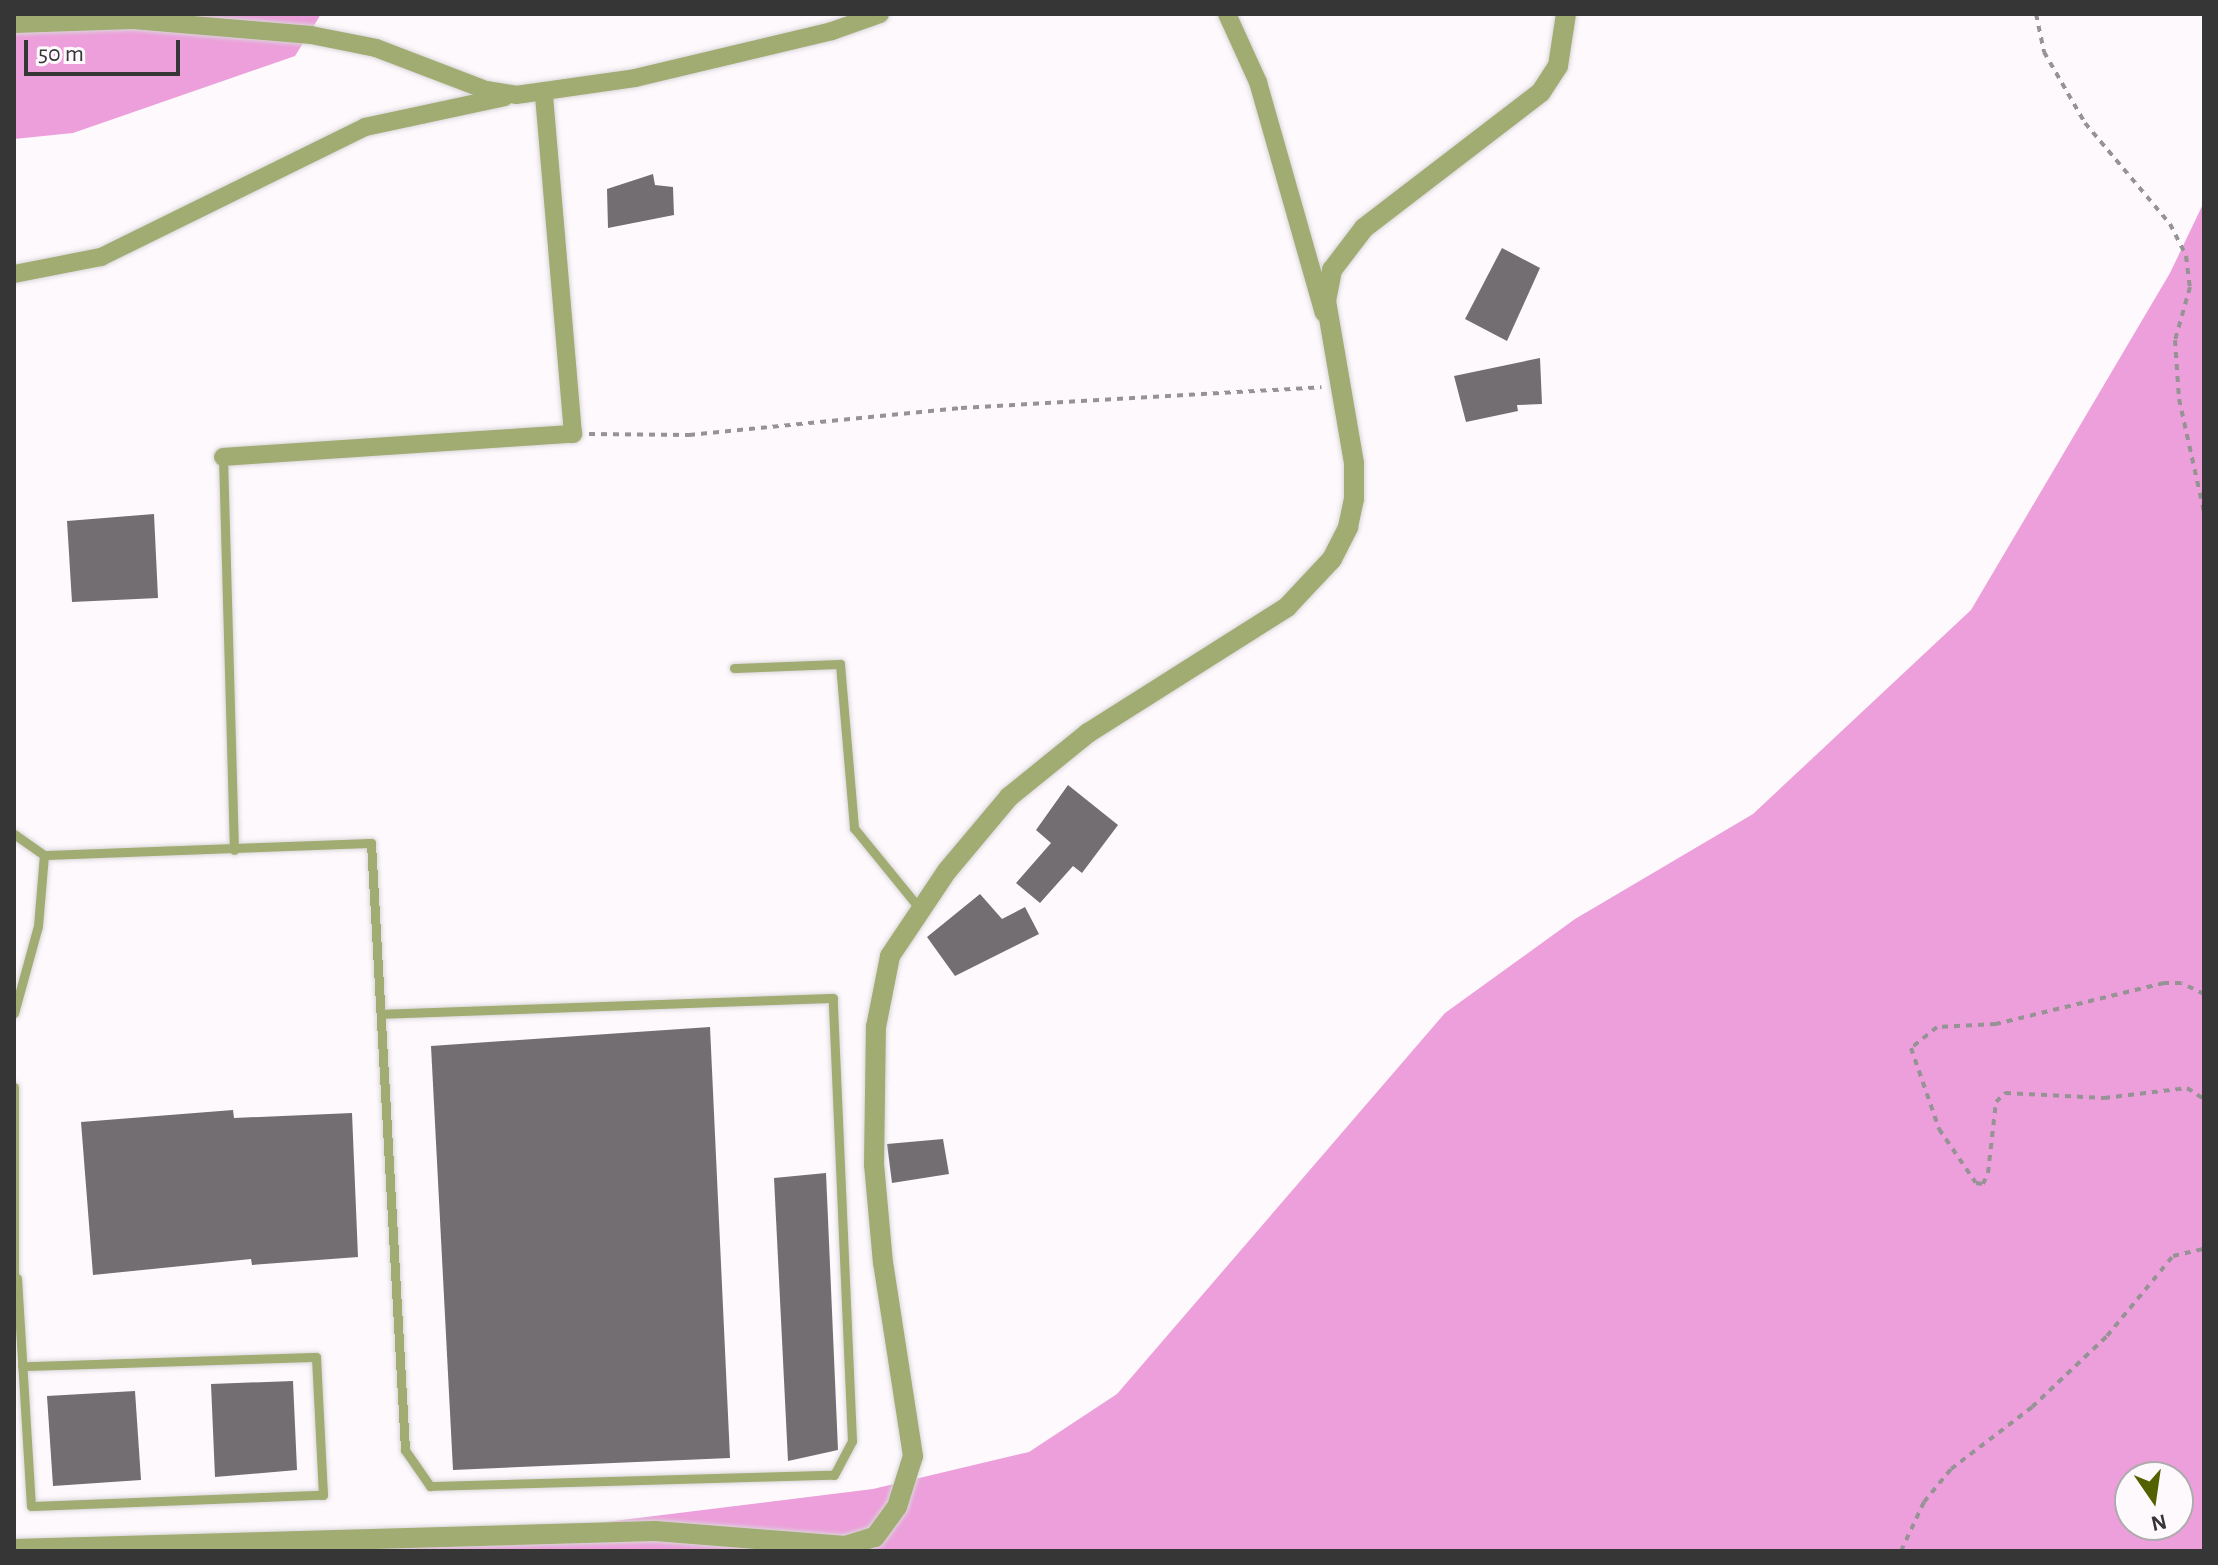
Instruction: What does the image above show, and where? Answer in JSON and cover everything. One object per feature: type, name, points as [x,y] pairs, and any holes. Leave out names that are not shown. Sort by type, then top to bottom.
[{"type":"street","points":[[14,274],[101,257],[365,127],[516,95],[635,78],[832,31],[880,14]]},
{"type":"street","points":[[14,1549],[655,1531],[845,1546],[875,1537],[897,1507],[913,1456],[880,1235],[874,1150],[876,1027],[890,956],[981,825],[1039,771],[1088,733],[1263,624],[1309,588],[1348,527],[1354,499],[1354,463],[1332,343],[1258,82],[1227,14]]},
{"type":"street","points":[[1332,343],[1328,285],[1349,244],[1389,207],[1541,92],[1558,66],[1566,14]]},
{"type":"street","points":[[14,24],[133,20],[311,35],[376,48],[486,90],[516,95]]},
{"type":"street","points":[[223,457],[573,434],[544,93]]},
{"type":"lane","points":[[223,457],[234,850]]},
{"type":"lane","points":[[734,668],[840,664],[854,828],[920,909]]},
{"type":"lane","points":[[14,834],[44,855],[371,843],[405,1450],[430,1486],[834,1475],[852,1441],[833,998],[381,1014]]},
{"type":"lane","points":[[14,1013],[38,926],[44,855]]},
{"type":"lane","points":[[14,1087],[15,1278],[31,1506],[323,1495],[316,1357],[22,1366]]},
{"type":"path","points":[[2036,14],[2044,52],[2085,123],[2170,224],[2186,256],[2190,287],[2175,340],[2179,399],[2204,512]]},
{"type":"path","points":[[573,434],[689,435],[961,408],[1340,385]]},
{"type":"path","points":[[2204,994],[2181,983],[2164,983],[1996,1024],[1937,1027],[1911,1048],[1939,1129],[1976,1183],[1983,1184],[1988,1173],[1996,1102],[2005,1093],[2104,1098],[2187,1088],[2204,1099]]},
{"type":"path","points":[[1901,1551],[1924,1502],[1951,1469],[2032,1407],[2096,1346],[2173,1256],[2204,1249]]},
{"type":"shaded area","points":[[14,14],[321,14],[295,56],[73,133],[14,139]]},
{"type":"shaded area","points":[[2204,202],[2204,1551],[261,1551],[541,1530],[873,1489],[1029,1452],[1117,1394],[1445,1013],[1575,919],[1753,814],[1971,610],[2170,273]]},
{"type":"building","points":[[653,174],[655,185],[673,187],[674,215],[608,228],[607,189]]},
{"type":"building","points":[[1502,248],[1540,268],[1507,341],[1465,319]]},
{"type":"building","points":[[1540,358],[1542,404],[1517,405],[1518,411],[1466,422],[1454,376]]},
{"type":"building","points":[[154,514],[158,598],[72,602],[67,521]]},
{"type":"building","points":[[1068,785],[1118,825],[1082,873],[1073,866],[1040,903],[1016,883],[1051,843],[1036,830]]},
{"type":"building","points":[[980,894],[1002,919],[1025,907],[1039,934],[955,976],[927,937]]},
{"type":"building","points":[[710,1027],[730,1458],[453,1470],[431,1046]]},
{"type":"building","points":[[233,1110],[234,1118],[352,1113],[358,1257],[252,1265],[251,1259],[93,1275],[81,1122]]},
{"type":"building","points":[[943,1139],[949,1174],[892,1183],[887,1144]]},
{"type":"building","points":[[826,1173],[838,1450],[788,1461],[774,1178]]},
{"type":"building","points":[[293,1381],[297,1470],[215,1477],[211,1384]]},
{"type":"building","points":[[135,1391],[141,1480],[53,1486],[47,1396]]}]
